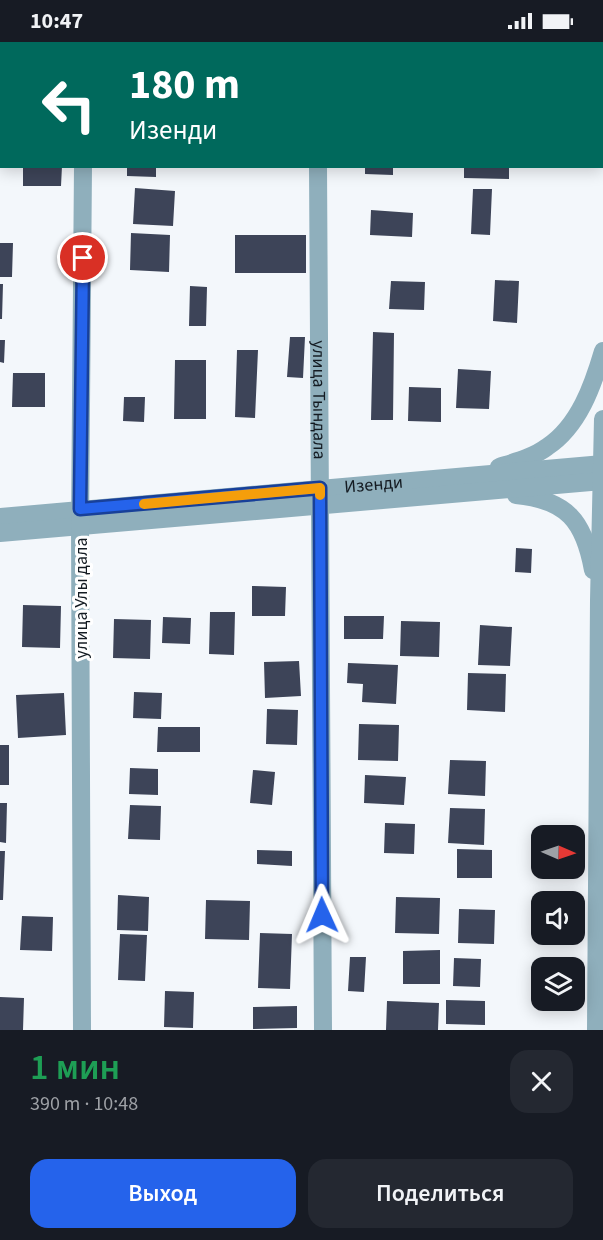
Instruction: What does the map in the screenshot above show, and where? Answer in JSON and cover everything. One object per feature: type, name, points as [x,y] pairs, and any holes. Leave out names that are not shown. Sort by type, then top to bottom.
[{"type":"street","name":"улица Улы дала","points":[[82,1030],[80,517],[83,168]]},
{"type":"street","name":"улица Тындала","points":[[318,168],[323,1030]]},
{"type":"street","points":[[474,484],[547,448],[571,426],[595,377],[603,351]]},
{"type":"street","points":[[597,1030],[599,600],[603,419]]},
{"type":"street","name":"Изенди","points":[[0,517],[80,517],[602,473]]},
{"type":"street","points":[[474,484],[548,501],[565,511],[580,528],[589,550],[599,600]]},
{"type":"street","name":"Изенди","points":[[0,533],[80,517]]},
{"type":"building","points":[[23,168],[62,168],[61,186],[23,186]]},
{"type":"building","points":[[127,168],[156,168],[156,177],[127,176]]},
{"type":"building","points":[[365,168],[393,168],[393,175],[365,174]]},
{"type":"building","points":[[464,168],[509,168],[509,179],[464,178]]},
{"type":"building","points":[[135,188],[175,191],[173,226],[133,224]]},
{"type":"building","points":[[473,189],[492,189],[490,235],[471,234]]},
{"type":"building","points":[[371,210],[413,213],[412,237],[370,235]]},
{"type":"building","points":[[131,233],[170,235],[169,272],[130,270]]},
{"type":"building","points":[[235,235],[306,235],[306,273],[235,273]]},
{"type":"building","points":[[0,243],[13,243],[12,277],[0,277]]},
{"type":"building","points":[[495,280],[519,281],[517,323],[493,321]]},
{"type":"building","points":[[391,281],[425,282],[424,310],[389,309]]},
{"type":"building","points":[[0,284],[3,284],[2,319],[0,319]]},
{"type":"building","points":[[190,286],[207,287],[206,326],[189,326]]},
{"type":"building","points":[[373,332],[394,333],[393,420],[371,420]]},
{"type":"building","points":[[290,337],[305,337],[303,378],[287,377]]},
{"type":"building","points":[[0,340],[5,340],[4,363],[0,362]]},
{"type":"building","points":[[237,350],[258,350],[255,418],[235,417]]},
{"type":"building","points":[[175,360],[206,360],[206,419],[174,419]]},
{"type":"building","points":[[458,369],[491,371],[489,409],[456,408]]},
{"type":"building","points":[[13,373],[45,373],[45,407],[12,407]]},
{"type":"building","points":[[409,387],[441,388],[441,422],[408,421]]},
{"type":"building","points":[[124,397],[145,397],[144,422],[123,421]]},
{"type":"building","points":[[516,548],[532,549],[531,573],[515,572]]},
{"type":"building","points":[[252,586],[286,587],[285,616],[252,616]]},
{"type":"building","points":[[23,605],[61,606],[60,648],[22,647]]},
{"type":"building","points":[[210,612],[235,612],[234,655],[209,654]]},
{"type":"building","points":[[344,616],[384,616],[383,639],[344,639]]},
{"type":"building","points":[[163,617],[191,618],[190,644],[162,643]]},
{"type":"building","points":[[114,619],[151,620],[150,659],[113,658]]},
{"type":"building","points":[[401,621],[440,622],[439,657],[400,656]]},
{"type":"building","points":[[480,625],[512,627],[510,666],[478,665]]},
{"type":"building","points":[[299,661],[301,696],[265,698],[264,662]]},
{"type":"building","points":[[348,663],[398,665],[396,704],[362,702],[363,684],[347,683]]},
{"type":"building","points":[[468,673],[506,674],[505,712],[467,710]]},
{"type":"building","points":[[134,692],[162,693],[161,719],[133,718]]},
{"type":"building","points":[[64,693],[66,735],[18,738],[16,695]]},
{"type":"building","points":[[267,709],[298,710],[297,745],[266,744]]},
{"type":"building","points":[[359,724],[399,725],[398,761],[358,760]]},
{"type":"building","points":[[158,727],[200,727],[200,752],[157,752]]},
{"type":"building","points":[[0,745],[9,745],[9,785],[0,785]]},
{"type":"building","points":[[450,760],[486,761],[485,796],[448,794]]},
{"type":"building","points":[[130,768],[158,769],[158,795],[129,794]]},
{"type":"building","points":[[253,770],[275,772],[272,805],[250,803]]},
{"type":"building","points":[[365,775],[406,777],[404,805],[364,803]]},
{"type":"building","points":[[0,803],[7,803],[6,843],[0,842]]},
{"type":"building","points":[[130,805],[161,806],[160,840],[128,839]]},
{"type":"building","points":[[450,808],[485,809],[484,845],[448,843]]},
{"type":"building","points":[[385,823],[415,824],[414,854],[384,853]]},
{"type":"building","points":[[457,849],[492,850],[492,878],[457,878]]},
{"type":"building","points":[[257,850],[292,851],[292,866],[257,864]]},
{"type":"building","points":[[0,851],[5,851],[3,900],[0,900]]},
{"type":"building","points":[[118,895],[149,897],[148,931],[117,930]]},
{"type":"building","points":[[396,897],[440,898],[439,934],[395,933]]},
{"type":"building","points":[[206,900],[250,901],[249,940],[205,939]]},
{"type":"building","points":[[459,909],[495,910],[494,944],[458,943]]},
{"type":"building","points":[[22,916],[53,917],[52,951],[20,950]]},
{"type":"building","points":[[260,933],[292,934],[290,989],[258,988]]},
{"type":"building","points":[[120,934],[147,935],[145,981],[118,980]]},
{"type":"building","points":[[440,950],[440,984],[403,984],[403,951]]},
{"type":"building","points":[[350,957],[366,957],[364,992],[348,991]]},
{"type":"building","points":[[454,958],[481,959],[480,987],[453,986]]},
{"type":"building","points":[[165,991],[194,992],[193,1028],[164,1027]]},
{"type":"building","points":[[0,997],[24,998],[23,1030],[0,1030]]},
{"type":"building","points":[[446,1000],[485,1001],[485,1025],[446,1024]]},
{"type":"building","points":[[387,1001],[439,1003],[438,1030],[386,1030]]},
{"type":"building","points":[[297,1006],[297,1028],[253,1029],[253,1007]]},
{"type":"slow traffic","points":[[144,504],[320,488],[320,495]]},
{"type":"route","points":[[83,258],[80,509],[320,488],[322,915]]}]
